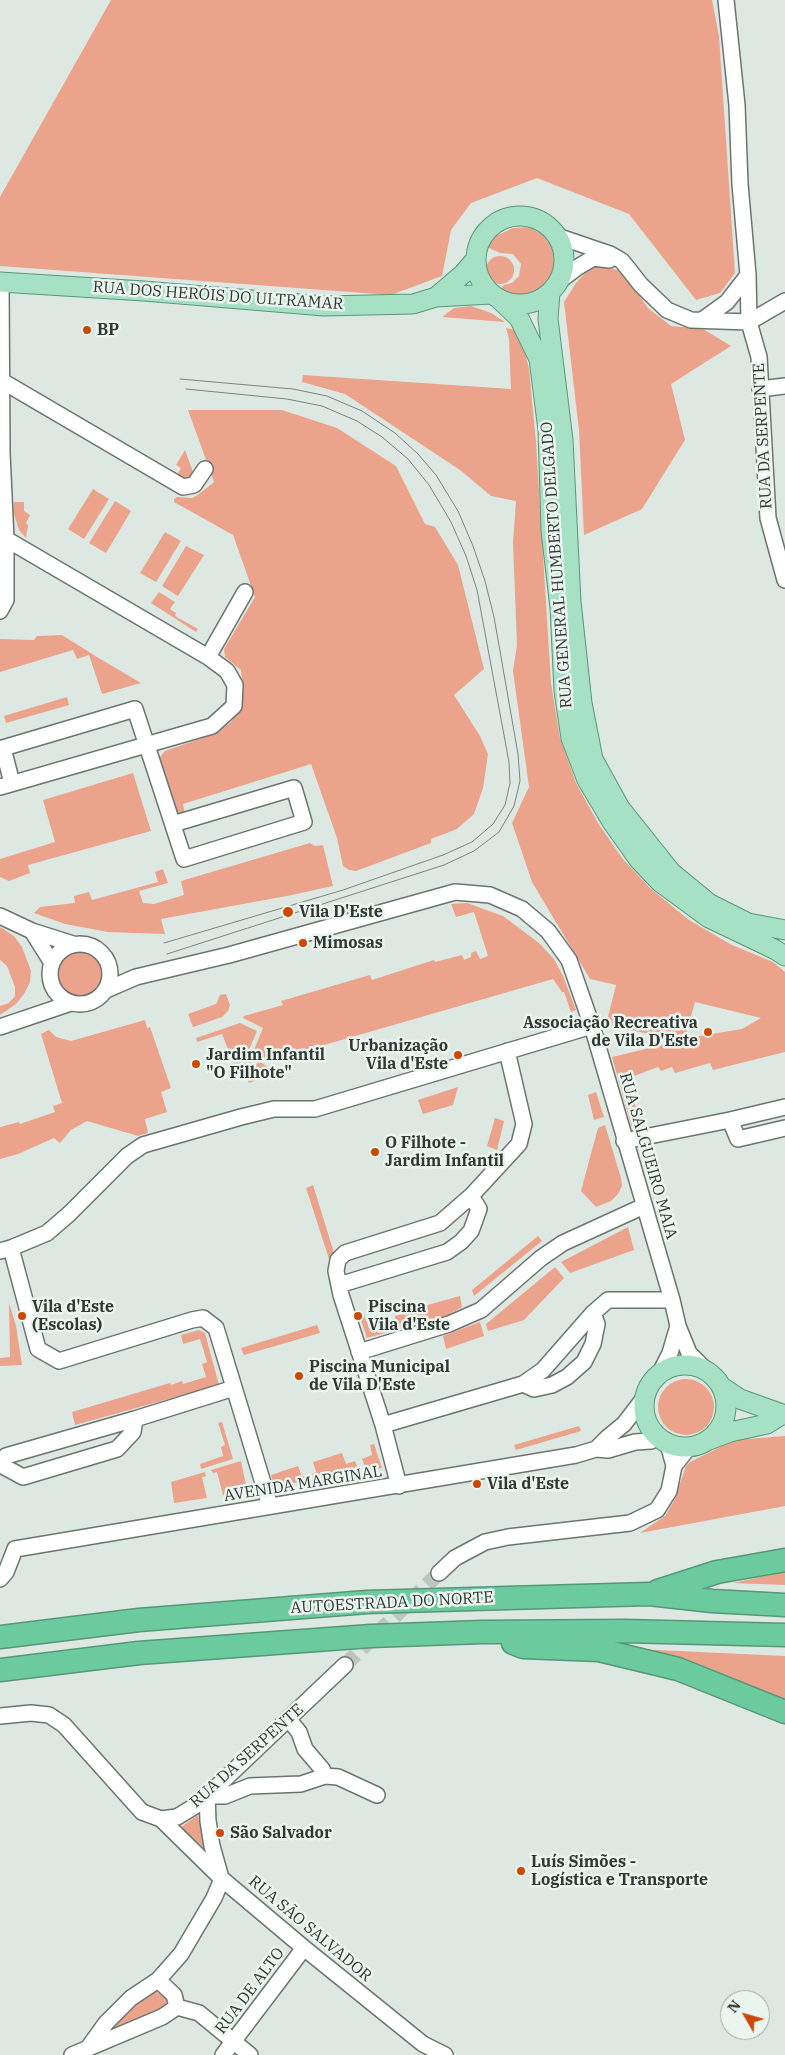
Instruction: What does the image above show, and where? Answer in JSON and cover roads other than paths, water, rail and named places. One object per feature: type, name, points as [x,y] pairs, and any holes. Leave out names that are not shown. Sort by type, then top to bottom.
[{"type":"highway","points":[[649,1594],[717,1572],[785,1560]]},
{"type":"highway","name":"AUTOESTRADA DO NORTE","points":[[0,1637],[139,1620],[357,1603],[649,1594],[712,1601],[785,1605]]},
{"type":"highway","name":"AUTOESTRADA DO NORTE","points":[[0,1670],[139,1653],[268,1642],[371,1636],[482,1632],[624,1631],[785,1635]]},
{"type":"highway","points":[[482,1632],[523,1647],[599,1650],[678,1669],[785,1712]]},
{"type":"main road","points":[[522,216],[536,218],[558,236],[564,259],[563,271],[554,287],[538,300],[525,304],[511,303],[495,296],[483,284],[478,272],[476,259],[478,246],[485,233],[495,223],[508,218],[522,216]]},
{"type":"main road","name":"RUA DOS HERÓIS DO ULTRAMAR","points":[[436,297],[463,274],[476,259]]},
{"type":"main road","name":"RUA DOS HERÓIS DO ULTRAMAR","points":[[0,282],[144,291],[324,306],[413,304],[436,297],[495,296]]},
{"type":"main road","name":"RUA GENERAL HUMBERTO DELGADO","points":[[554,287],[548,319],[563,440],[571,602],[582,703],[593,759],[620,808],[671,872],[710,904],[748,923],[785,930]]},
{"type":"main road","name":"RUA GENERAL HUMBERTO DELGADO","points":[[495,296],[519,318],[540,360],[548,430],[551,531],[560,608],[564,691],[571,738],[587,780],[612,822],[639,860],[660,882],[709,918],[785,956]]},
{"type":"main road","points":[[682,1364],[694,1365],[705,1369],[722,1387],[740,1399],[783,1415],[767,1424],[730,1432],[697,1444],[663,1441],[648,1425],[644,1412],[644,1398],[647,1388],[660,1373],[670,1367],[682,1364]]},
{"type":"main road","points":[[697,1444],[715,1434],[722,1423],[726,1405],[722,1387]]},
{"type":"street","name":"RUA DA SERPENTE","points":[[726,0],[737,105],[740,184],[748,275],[749,322],[759,357],[768,518],[785,580]]},
{"type":"street","points":[[558,236],[610,254],[622,261],[641,286],[667,310],[691,320],[749,322],[785,301]]},
{"type":"street","points":[[554,287],[578,266],[592,258],[622,261]]},
{"type":"street","points":[[702,320],[727,302],[748,275]]},
{"type":"street","points":[[0,282],[1,453],[6,539],[6,600],[0,611]]},
{"type":"street","points":[[2,382],[184,487],[194,485],[205,468]]},
{"type":"street","points":[[760,389],[785,386]]},
{"type":"street","points":[[6,539],[208,657],[227,671],[235,685],[234,706],[212,726],[147,745],[6,785],[3,748],[135,709],[147,745],[174,824],[184,859],[304,822],[294,788],[174,824]]},
{"type":"street","points":[[208,657],[245,592]]},
{"type":"street","name":"RUA SALGUEIRO MAIA","points":[[106,990],[136,977],[229,955],[455,892],[490,895],[522,909],[548,930],[569,960],[592,1026],[678,1326],[689,1353],[705,1369]]},
{"type":"street","points":[[0,916],[32,931],[74,944]]},
{"type":"street","points":[[32,931],[52,963]]},
{"type":"street","points":[[83,943],[97,949],[108,960],[111,970],[106,990],[100,997],[91,1002],[71,1003],[55,991],[51,982],[50,972],[52,963],[64,948],[74,944],[83,943]]},
{"type":"street","name":"RUA SALGUEIRO MAIA","points":[[111,970],[136,977]]},
{"type":"street","points":[[47,1012],[55,991]]},
{"type":"street","points":[[0,1026],[71,1003]]},
{"type":"street","points":[[270,1506],[216,1328],[203,1318],[160,1329],[59,1361],[38,1349],[6,1249],[47,1233],[69,1214],[126,1156],[143,1145],[241,1116],[274,1109],[315,1109],[592,1026]]},
{"type":"street","points":[[399,1486],[383,1426],[358,1352],[339,1285],[336,1271],[338,1260],[345,1253],[440,1223],[471,1196],[519,1144],[524,1124],[506,1051]]},
{"type":"street","points":[[624,1141],[785,1107]]},
{"type":"street","points":[[730,1120],[738,1139],[785,1128]]},
{"type":"street","points":[[339,1285],[447,1252],[461,1242],[471,1231],[479,1209],[471,1196]]},
{"type":"street","points":[[358,1352],[449,1324],[481,1310],[542,1258],[563,1243],[644,1206]]},
{"type":"street","points":[[383,1426],[523,1384],[543,1370],[593,1313],[608,1300],[672,1300]]},
{"type":"street","points":[[523,1384],[534,1389],[552,1385],[567,1377],[584,1362],[593,1344],[597,1324],[593,1313]]},
{"type":"street","name":"RUA SALGUEIRO MAIA","points":[[660,1373],[670,1353],[678,1326]]},
{"type":"street","points":[[135,1419],[133,1432],[116,1449],[23,1478],[2,1465],[6,1456],[234,1388]]},
{"type":"street","name":"AVENIDA MARGINAL","points":[[596,1449],[624,1424],[644,1398]]},
{"type":"street","points":[[663,1441],[674,1466]]},
{"type":"street","name":"AVENIDA MARGINAL","points":[[0,1579],[6,1572],[14,1549],[399,1486],[576,1455],[596,1449],[608,1450],[635,1442],[663,1441]]},
{"type":"street","points":[[439,1573],[455,1558],[485,1542],[508,1537],[630,1523],[657,1510],[669,1491],[674,1466],[697,1444]]},
{"type":"street","name":"RUA DA SERPENTE","points":[[161,1819],[177,1817],[196,1806],[208,1796],[345,1665]]},
{"type":"street","points":[[0,1716],[31,1713],[49,1715],[64,1725],[142,1812],[161,1819]]},
{"type":"street","points":[[288,1720],[299,1732],[305,1749],[322,1768],[325,1776]]},
{"type":"street","points":[[88,2048],[106,2023],[131,1998],[158,1980],[181,1954],[214,1898],[222,1879],[212,1846],[208,1821],[208,1796],[224,1796],[250,1786],[301,1784],[325,1776],[338,1777],[377,1795]]},
{"type":"street","name":"RUA SÃO SALVADOR","points":[[161,1819],[222,1879],[304,1948],[423,2044],[445,2055]]},
{"type":"street","name":"RUA DE ALTO","points":[[223,2055],[304,1948]]},
{"type":"street","points":[[158,1980],[174,1995],[177,2007]]},
{"type":"street","points":[[177,2007],[199,2014],[250,2055]]},
{"type":"street","points":[[72,2055],[162,2018],[177,2007]]},
{"type":"tunnel","points":[[345,1665],[439,1573]]},
{"type":"tram line","points":[[167,954],[444,865],[474,851],[499,832],[514,806],[520,781],[518,754],[494,617],[485,581],[458,511],[436,475],[418,454],[395,433],[362,411],[327,396],[293,389],[180,379]]},
{"type":"tram line","points":[[164,943],[343,890],[443,855],[472,842],[493,824],[505,805],[510,783],[509,762],[477,590],[466,556],[451,522],[429,485],[408,459],[382,437],[357,421],[322,406],[287,399],[186,389]]},
{"type":"place","name":"BP","points":[[87,330]]},
{"type":"place","name":"Vila D'Este","points":[[288,912]]},
{"type":"place","name":"Mimosas","points":[[303,943]]},
{"type":"place","name":"Associação Recreativa de Vila D'Este","points":[[708,1032]]},
{"type":"place","name":"Urbanização Vila d'Este","points":[[458,1055]]},
{"type":"place","name":"Jardim Infantil \"O Filhote\"","points":[[196,1064]]},
{"type":"place","name":"O Filhote - Jardim Infantil","points":[[375,1152]]},
{"type":"place","name":"Vila d'Este (Escolas)","points":[[22,1316]]},
{"type":"place","name":"Piscina Vila d'Este","points":[[358,1316]]},
{"type":"place","name":"Piscina Municipal de Vila D'Este","points":[[299,1376]]},
{"type":"place","name":"Vila d'Este","points":[[477,1484]]},
{"type":"place","name":"São Salvador","points":[[220,1833]]},
{"type":"place","name":"Luís Simões - Logística e Transporte","points":[[521,1871]]}]
